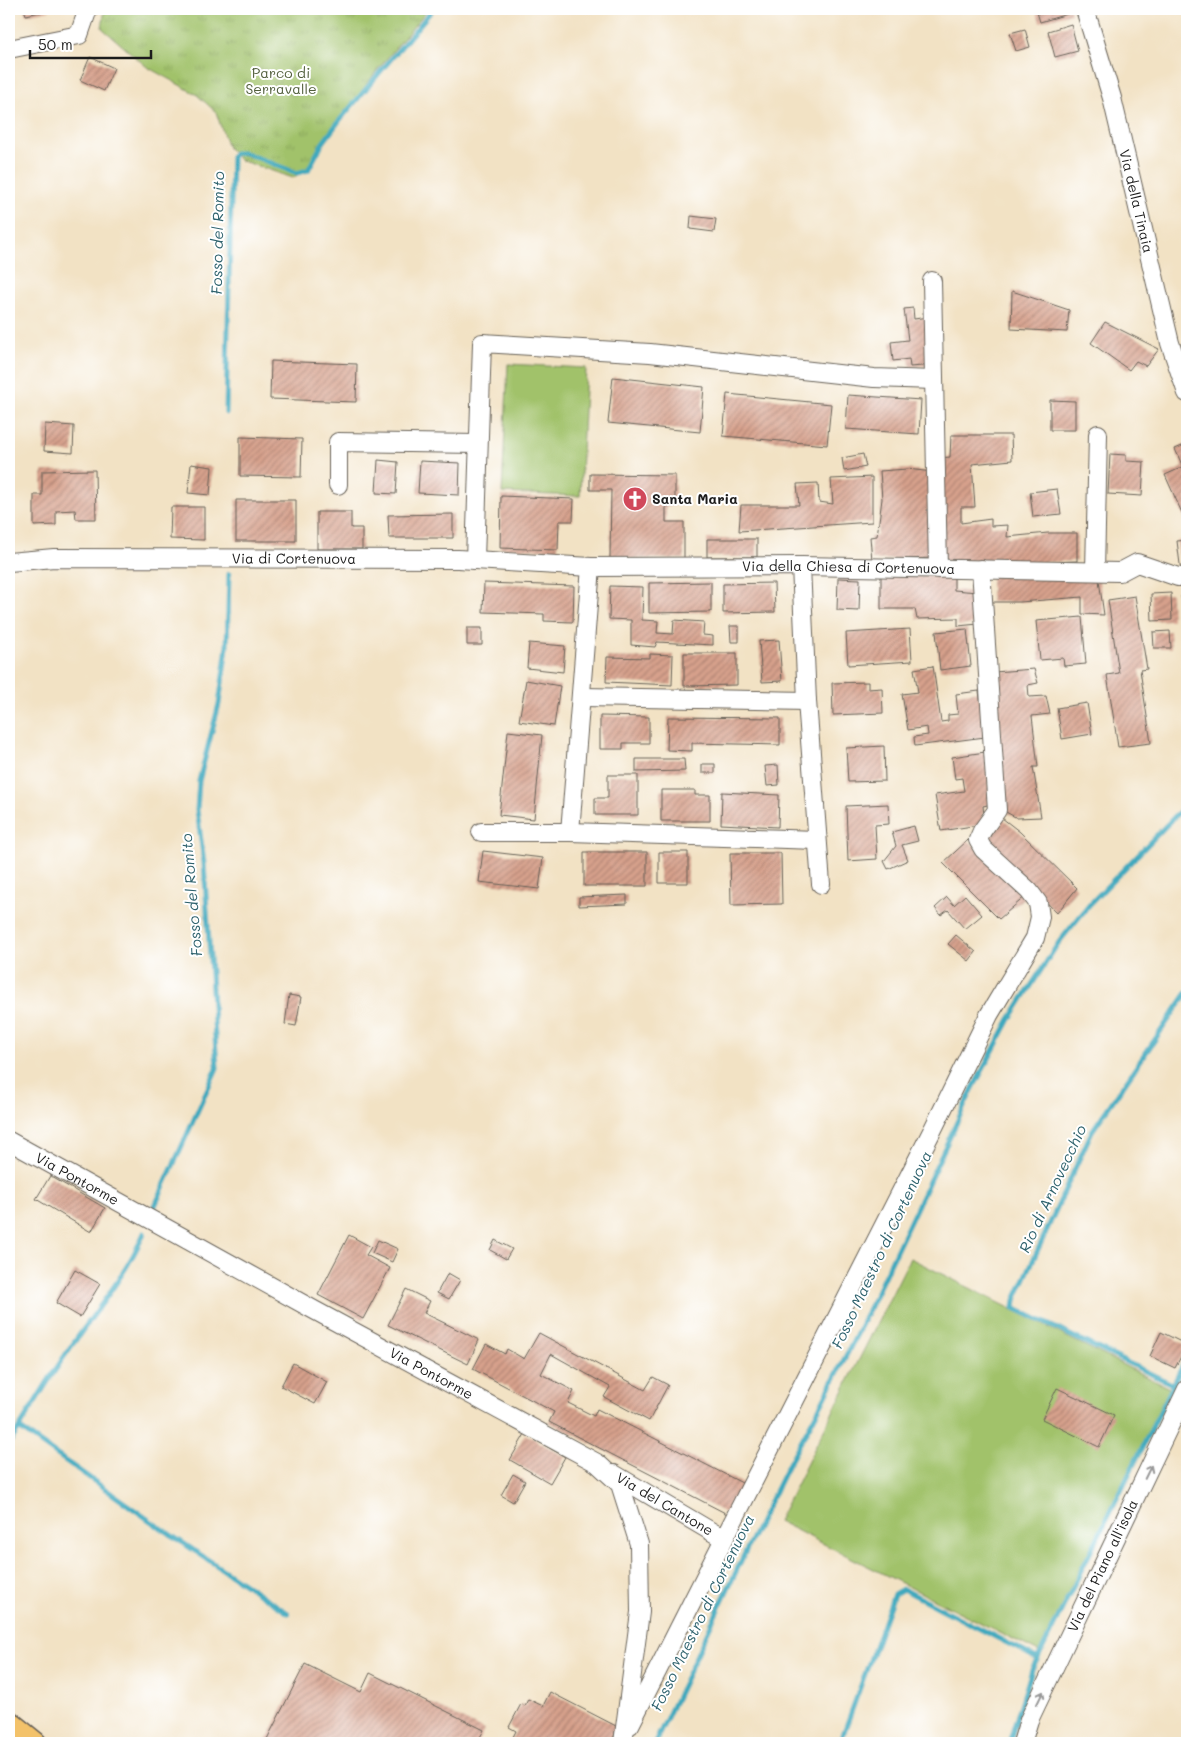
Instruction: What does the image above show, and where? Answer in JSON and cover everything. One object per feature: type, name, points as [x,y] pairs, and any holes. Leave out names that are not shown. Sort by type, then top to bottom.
[{"type":"street","points":[[9,49],[79,35],[88,9]]},
{"type":"street","name":"Via della Tinaia","points":[[1085,9],[1112,98],[1170,343],[1187,393]]},
{"type":"street","points":[[932,281],[938,569]]},
{"type":"street","points":[[474,560],[482,343],[650,353],[874,378],[934,380]]},
{"type":"street","points":[[1095,571],[1098,434]]},
{"type":"street","points":[[338,485],[338,442],[478,444]]},
{"type":"street","name":"Via di Cortenuova","points":[[9,562],[54,558],[474,560],[584,567]]},
{"type":"street","name":"Via della Chiesa di Cortenuova","points":[[584,567],[802,566],[1120,572],[1137,563],[1178,577],[1187,577]]},
{"type":"street","points":[[802,566],[807,700],[821,884]]},
{"type":"street","points":[[570,832],[582,697],[584,567]]},
{"type":"street","points":[[724,1539],[989,1015],[1035,938],[1040,917],[1038,904],[1030,892],[983,849],[978,840],[997,810],[981,569]]},
{"type":"street","points":[[582,697],[807,700]]},
{"type":"street","points":[[481,832],[570,832],[817,840]]},
{"type":"street","name":"Via Pontorme","points":[[9,1141],[596,1463],[620,1484],[639,1544],[640,1612],[623,1740]]},
{"type":"street","name":"Via del Piano all'isola","points":[[1022,1743],[1029,1720],[1187,1389]]},
{"type":"street","name":"Via del Cantone","points":[[596,1463],[724,1539],[623,1740]]},
{"type":"green space","name":"Parco di Serravalle","points":[[105,9],[428,9],[375,73],[308,167],[293,178],[240,160],[228,148],[216,112],[196,94],[147,67],[102,28]]},
{"type":"green space","points":[[508,364],[586,368],[580,496],[502,493]]},
{"type":"green space","points":[[910,1258],[1171,1389],[1039,1652],[778,1521]]},
{"type":"building","points":[[24,9],[50,9],[50,10],[26,15]]},
{"type":"building","points":[[1036,9],[1070,9],[1071,13],[1040,22]]},
{"type":"building","points":[[1071,24],[1078,51],[1055,57],[1048,31]]},
{"type":"building","points":[[1025,29],[1030,47],[1016,51],[1010,33]]},
{"type":"building","points":[[90,57],[114,68],[104,91],[80,80]]},
{"type":"building","points":[[691,216],[716,219],[714,232],[690,229]]},
{"type":"building","points":[[1012,291],[1069,310],[1067,332],[1011,329]]},
{"type":"building","points":[[913,308],[914,319],[928,317],[934,365],[910,367],[909,359],[893,361],[891,342],[908,340],[904,309]]},
{"type":"building","points":[[1105,322],[1159,349],[1146,366],[1136,361],[1129,370],[1091,343]]},
{"type":"building","points":[[271,361],[357,364],[356,402],[270,399]]},
{"type":"building","points":[[613,377],[704,387],[700,432],[608,423]]},
{"type":"building","points":[[727,394],[831,404],[827,445],[723,436]]},
{"type":"building","points":[[848,395],[921,400],[919,434],[846,429]]},
{"type":"building","points":[[1050,400],[1075,401],[1075,430],[1050,430]]},
{"type":"building","points":[[45,424],[74,426],[73,453],[44,451]]},
{"type":"building","points":[[951,435],[1011,435],[1012,460],[972,464],[975,507],[961,507],[961,523],[991,519],[991,526],[1008,525],[1007,537],[1048,533],[1077,533],[1077,561],[992,564],[940,561],[940,458],[950,457]]},
{"type":"building","points":[[240,437],[302,439],[301,477],[240,476]]},
{"type":"building","points":[[1187,444],[1187,524],[1165,475],[1183,467],[1175,449]]},
{"type":"building","points":[[863,454],[866,467],[844,471],[842,458]]},
{"type":"building","points":[[1110,454],[1126,455],[1126,461],[1144,462],[1142,496],[1108,494]]},
{"type":"building","points":[[378,460],[398,462],[396,494],[376,493]]},
{"type":"building","points":[[420,461],[460,463],[459,495],[418,493]]},
{"type":"building","points":[[191,464],[212,467],[210,495],[188,493]]},
{"type":"building","points":[[907,469],[933,472],[936,558],[872,560],[870,537],[877,536],[882,499],[880,471]]},
{"type":"building","points":[[95,470],[96,519],[76,519],[75,510],[56,511],[56,525],[34,526],[34,495],[42,495],[42,471]]},
{"type":"building","points":[[590,474],[675,475],[675,506],[666,506],[666,522],[684,522],[684,559],[610,558],[611,490],[590,490]]},
{"type":"building","points":[[872,477],[872,522],[739,531],[741,505],[799,505],[797,484],[818,483],[819,502],[833,504],[831,479]]},
{"type":"building","points":[[1057,489],[1061,514],[1033,517],[1030,492]]},
{"type":"building","points":[[501,496],[574,499],[573,521],[559,521],[558,550],[500,548]]},
{"type":"building","points":[[236,500],[296,500],[296,541],[236,541]]},
{"type":"building","points":[[171,507],[204,507],[204,540],[170,539]]},
{"type":"building","points":[[317,512],[351,512],[351,528],[362,528],[362,549],[317,549]]},
{"type":"building","points":[[453,514],[453,538],[389,538],[388,515]]},
{"type":"building","points":[[707,539],[757,539],[757,557],[707,557]]},
{"type":"building","points":[[1187,540],[1187,571],[1181,572],[1177,541]]},
{"type":"building","points":[[954,572],[954,590],[977,592],[978,624],[958,626],[958,618],[917,619],[915,609],[881,609],[881,576],[915,576]]},
{"type":"building","points":[[991,572],[1098,573],[1104,615],[1082,614],[1082,597],[1020,602],[991,602]]},
{"type":"building","points":[[838,578],[860,579],[859,611],[837,610]]},
{"type":"building","points":[[711,582],[711,612],[649,613],[649,583]]},
{"type":"building","points":[[484,583],[574,586],[573,622],[544,621],[544,614],[483,612]]},
{"type":"building","points":[[774,583],[775,612],[723,613],[723,584]]},
{"type":"building","points":[[610,586],[643,587],[642,620],[658,621],[657,633],[673,634],[674,620],[704,622],[703,635],[713,636],[713,645],[657,642],[655,647],[631,645],[631,620],[609,619]]},
{"type":"building","points":[[1171,593],[1172,620],[1152,621],[1151,594]]},
{"type":"building","points":[[1187,595],[1187,615],[1184,615],[1181,596]]},
{"type":"building","points":[[1135,596],[1147,669],[1140,670],[1151,743],[1118,747],[1107,675],[1119,673],[1108,600]]},
{"type":"building","points":[[1082,617],[1086,664],[1064,666],[1063,658],[1040,660],[1036,621]]},
{"type":"building","points":[[730,626],[739,626],[739,642],[731,642]]},
{"type":"building","points":[[467,628],[482,628],[482,645],[467,645]]},
{"type":"building","points":[[910,629],[912,661],[848,665],[846,633]]},
{"type":"building","points":[[967,629],[971,666],[940,670],[936,632]]},
{"type":"building","points":[[1170,631],[1171,648],[1154,648],[1153,632]]},
{"type":"building","points":[[779,640],[782,681],[762,682],[759,641]]},
{"type":"building","points":[[529,643],[565,646],[563,672],[527,668]]},
{"type":"building","points":[[684,653],[737,653],[737,685],[684,686]]},
{"type":"building","points":[[650,654],[673,655],[672,685],[606,682],[607,657],[650,658]]},
{"type":"building","points":[[933,666],[941,722],[948,721],[948,715],[958,714],[956,694],[979,691],[985,737],[915,746],[914,737],[928,735],[927,727],[908,730],[902,694],[918,692],[914,669]]},
{"type":"building","points":[[1034,669],[1038,683],[1028,685],[1029,697],[1046,696],[1050,714],[1032,716],[1038,767],[1033,767],[1041,817],[1017,818],[1004,811],[994,672]]},
{"type":"building","points":[[526,680],[560,686],[554,726],[519,721]]},
{"type":"building","points":[[868,682],[868,689],[882,688],[883,713],[833,715],[832,683]]},
{"type":"building","points":[[1087,703],[1092,734],[1062,739],[1057,708]]},
{"type":"building","points":[[600,716],[649,717],[649,743],[623,743],[623,749],[600,749]]},
{"type":"building","points":[[668,717],[780,718],[780,745],[692,743],[692,751],[667,750]]},
{"type":"building","points":[[508,731],[542,735],[534,819],[499,815]]},
{"type":"building","points":[[884,746],[885,781],[848,782],[846,748]]},
{"type":"building","points":[[985,752],[992,804],[983,806],[985,824],[941,831],[935,795],[964,791],[962,778],[955,779],[952,757]]},
{"type":"building","points":[[636,759],[684,759],[685,771],[636,772]]},
{"type":"building","points":[[702,764],[715,764],[715,773],[702,773]]},
{"type":"building","points":[[778,765],[779,785],[767,786],[765,766]]},
{"type":"building","points":[[608,775],[638,775],[638,815],[595,815],[595,798],[608,798]]},
{"type":"building","points":[[661,790],[695,790],[695,795],[710,795],[710,821],[661,821]]},
{"type":"building","points":[[722,792],[779,795],[778,827],[721,824]]},
{"type":"building","points":[[888,804],[889,824],[875,825],[877,859],[848,861],[846,806]]},
{"type":"building","points":[[1002,818],[1020,832],[1077,888],[1057,913],[987,841]]},
{"type":"building","points":[[914,826],[918,841],[902,845],[908,860],[888,869],[884,861],[896,846],[892,832]]},
{"type":"building","points":[[968,840],[1027,895],[999,919],[943,863]]},
{"type":"building","points":[[483,851],[543,858],[539,889],[479,882]]},
{"type":"building","points":[[584,852],[647,852],[647,886],[584,886]]},
{"type":"building","points":[[659,852],[688,852],[688,883],[659,883]]},
{"type":"building","points":[[730,853],[781,853],[782,904],[731,905]]},
{"type":"building","points":[[627,895],[627,904],[579,906],[579,897]]},
{"type":"building","points":[[965,895],[982,915],[965,929],[948,910],[941,915],[935,908],[947,897],[954,905]]},
{"type":"building","points":[[956,935],[976,952],[969,961],[948,944]]},
{"type":"building","points":[[289,995],[301,997],[296,1026],[285,1024]]},
{"type":"building","points":[[50,1176],[105,1208],[91,1232],[36,1199]]},
{"type":"building","points":[[349,1235],[371,1247],[366,1255],[390,1268],[363,1319],[318,1295]]},
{"type":"building","points":[[378,1240],[398,1249],[392,1262],[372,1253]]},
{"type":"building","points":[[495,1240],[512,1249],[506,1259],[490,1250]]},
{"type":"building","points":[[75,1270],[100,1284],[80,1317],[56,1303]]},
{"type":"building","points":[[448,1273],[460,1280],[449,1299],[437,1293]]},
{"type":"building","points":[[406,1289],[430,1301],[424,1313],[479,1340],[468,1364],[388,1325]]},
{"type":"building","points":[[1161,1332],[1187,1345],[1175,1368],[1150,1356]]},
{"type":"building","points":[[539,1333],[645,1390],[653,1377],[668,1385],[649,1421],[604,1397],[610,1387],[551,1354],[541,1374],[574,1391],[568,1403],[594,1416],[597,1409],[746,1485],[731,1516],[549,1422],[554,1412],[473,1369],[486,1344],[505,1354],[507,1349],[524,1359]]},
{"type":"building","points":[[293,1363],[327,1382],[315,1404],[281,1386]]},
{"type":"building","points":[[1057,1388],[1114,1415],[1099,1447],[1042,1419]]},
{"type":"building","points":[[525,1434],[565,1457],[550,1483],[510,1460]]},
{"type":"building","points":[[513,1474],[525,1481],[513,1502],[501,1495]]},
{"type":"building","points":[[305,1664],[361,1692],[370,1673],[484,1730],[477,1743],[265,1743]]},
{"type":"building","points":[[550,1692],[616,1726],[613,1743],[510,1743],[516,1731],[509,1727],[521,1704],[525,1706],[528,1699],[543,1706]]},
{"type":"waterway","name":"Fosso del Romito","points":[[226,413],[232,157],[235,153],[245,153],[297,173],[308,170],[322,144],[339,121],[433,9]]},
{"type":"waterway","name":"Fosso del Romito","points":[[154,1208],[217,1068],[204,863],[197,810],[199,781],[219,704],[227,647],[229,574]]},
{"type":"waterway","name":"Fosso Maestro di Cortenuova","points":[[655,1743],[750,1542],[857,1334],[972,1090],[1010,1019],[1059,942],[1090,904],[1187,804]]},
{"type":"waterway","name":"Rio di Arnovecchio","points":[[1174,1385],[1014,1308],[1015,1300],[1092,1131],[1187,993]]},
{"type":"waterway","points":[[9,1444],[69,1350],[126,1268],[144,1233]]},
{"type":"waterway","points":[[1009,1743],[1032,1670],[1187,1357]]},
{"type":"waterway","points":[[19,1428],[159,1527],[288,1613]]},
{"type":"waterway","points":[[840,1743],[894,1594],[903,1589],[1038,1659]]},
{"type":"place","name":"Santa Maria","points":[[635,499]]}]
